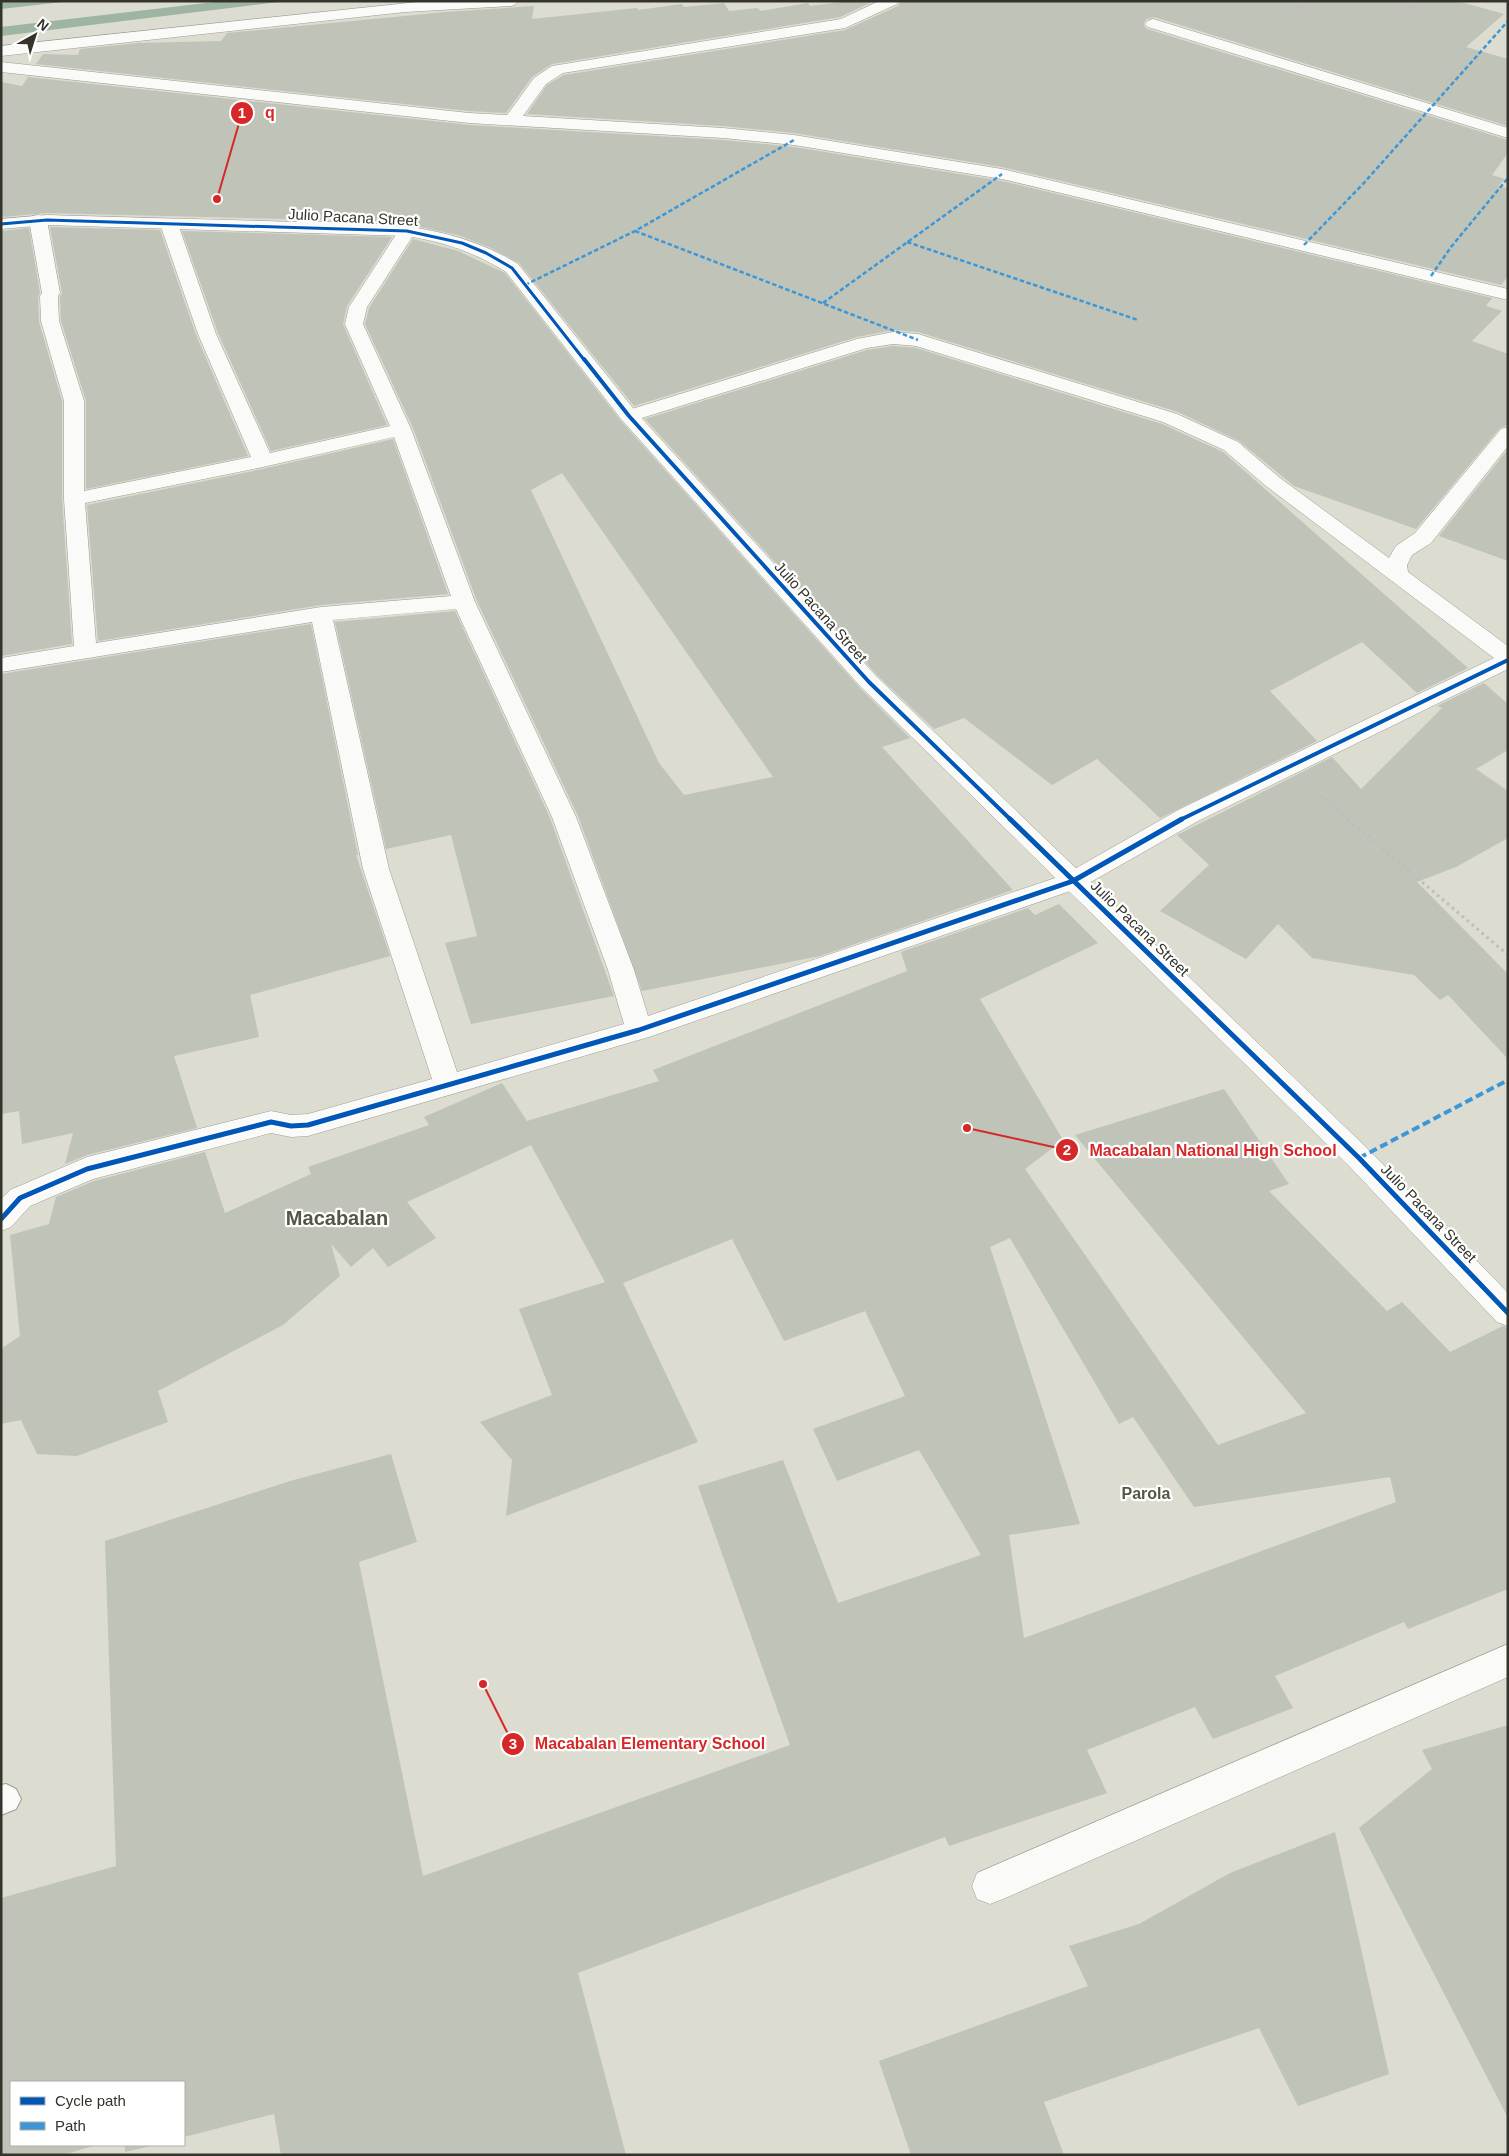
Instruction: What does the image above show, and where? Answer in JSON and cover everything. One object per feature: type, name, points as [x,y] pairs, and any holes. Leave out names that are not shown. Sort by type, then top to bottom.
[{"type":"street","points":[[1,51],[387,8],[511,1]]},
{"type":"street","points":[[512,121],[540,81],[558,69],[787,34],[844,23],[892,1]]},
{"type":"street","points":[[1153,24],[1213,41],[1330,80],[1508,133]]},
{"type":"street","points":[[1,67],[460,117],[759,136],[1002,174],[1508,295]]},
{"type":"street","points":[[38,220],[51,293],[49,296],[50,321],[74,400],[74,499],[86,652]]},
{"type":"street","name":"Julio Pacana Street","points":[[1,224],[38,220],[407,231],[437,235],[466,243],[512,268],[629,416],[869,682],[1359,1158],[1508,1313]]},
{"type":"street","points":[[169,224],[207,334],[263,461]]},
{"type":"street","points":[[407,231],[358,307],[354,324],[401,428],[464,602],[564,817],[621,970],[639,1030]]},
{"type":"street","points":[[1,1219],[20,1198],[87,1169],[271,1122],[291,1126],[308,1125],[448,1086],[639,1030],[1073,881],[1189,815],[1508,659],[1397,573],[1273,482],[1231,446],[1170,418],[918,340],[892,338],[864,343],[629,416]]},
{"type":"street","points":[[74,499],[263,461],[401,428]]},
{"type":"street","points":[[1397,573],[1396,565],[1404,551],[1423,538],[1508,433]]},
{"type":"street","points":[[1,665],[321,614],[464,602]]},
{"type":"street","points":[[321,614],[376,869],[448,1086]]},
{"type":"street","points":[[990,1886],[1508,1660]]},
{"type":"path","points":[[1002,174],[1093,109],[1135,83],[1213,41]]},
{"type":"path","points":[[1059,187],[1106,158],[1141,131],[1188,104],[1278,62]]},
{"type":"path","points":[[1286,767],[1508,955]]},
{"type":"shaded area","points":[[1,1],[287,1],[1,36]]},
{"type":"pier","points":[[71,1],[223,1],[1,27],[1,9]]},
{"type":"building","points":[[849,1],[874,1],[840,17],[552,64],[532,77],[506,113],[469,111],[36,64],[43,54],[78,55],[80,49],[139,43],[221,41],[227,33],[446,12],[534,6],[532,19],[637,8],[638,10],[682,4],[684,7],[724,3],[729,11],[757,8],[761,11],[808,3],[810,6]]},
{"type":"building","points":[[901,1],[1457,1],[1504,14],[1466,47],[1508,59],[1508,126],[1154,17],[1147,19],[1143,24],[1147,29],[1508,140],[1508,153],[1492,175],[1505,179],[1498,186],[1508,188],[1508,276],[1501,285],[1002,167],[794,133],[723,126],[527,114],[547,85],[564,75],[845,30],[898,6]]},
{"type":"building","points":[[28,77],[469,125],[723,140],[794,147],[1002,181],[1492,298],[1486,306],[1502,311],[1472,341],[1508,354],[1508,425],[1500,428],[1416,529],[1294,486],[1239,441],[1178,412],[918,332],[893,330],[857,337],[634,406],[519,263],[489,247],[458,235],[407,224],[363,221],[47,213],[1,217],[1,82],[22,86]]},
{"type":"building","points":[[50,227],[160,230],[196,335],[248,456],[86,489],[86,401],[61,321],[60,297],[62,293]]},
{"type":"building","points":[[29,228],[40,293],[38,296],[39,322],[62,401],[62,499],[72,644],[1,656],[1,231]]},
{"type":"building","points":[[182,231],[392,237],[347,306],[343,324],[387,425],[271,451],[218,333]]},
{"type":"building","points":[[413,239],[458,251],[505,273],[621,421],[860,688],[910,738],[882,747],[1013,890],[820,956],[642,991],[578,816],[477,601],[413,428],[365,324],[369,308]],"holes":[[[562,473],[773,777],[684,795],[659,763],[531,490]]]},
{"type":"building","points":[[893,346],[916,348],[1162,424],[1223,452],[1468,668],[1417,693],[1362,642],[1270,691],[1317,741],[1160,818],[1097,759],[1052,785],[964,718],[934,729],[878,676],[645,419],[867,350]]},
{"type":"building","points":[[393,439],[448,594],[321,605],[98,641],[87,505],[263,469]]},
{"type":"building","points":[[1508,449],[1508,561],[1439,536]]},
{"type":"building","points":[[455,611],[550,818],[614,996],[471,1024],[445,943],[477,936],[451,835],[386,849],[335,622]]},
{"type":"building","points":[[311,624],[358,855],[356,855],[390,956],[250,995],[259,1037],[174,1056],[197,1128],[87,1155],[65,1164],[73,1133],[22,1144],[19,1111],[1,1114],[1,674]]},
{"type":"building","points":[[1484,683],[1508,704],[1508,750],[1476,769],[1508,791],[1508,838],[1456,867],[1417,882],[1508,974],[1508,1059],[1448,995],[1440,1000],[1414,975],[1312,958],[1278,924],[1246,959],[1160,911],[1209,865],[1177,835],[1332,757],[1361,789],[1442,708],[1437,706]]},
{"type":"building","points":[[1059,904],[1098,943],[980,999],[1063,1140],[1025,1169],[1218,1445],[1306,1413],[1075,1135],[1224,1089],[1289,1184],[1269,1191],[1387,1311],[1402,1302],[1450,1352],[1503,1326],[1508,1328],[1508,1589],[1408,1629],[1404,1622],[1275,1676],[1293,1708],[1213,1739],[1195,1707],[1087,1750],[1107,1793],[949,1846],[945,1837],[578,1973],[626,2155],[281,2155],[274,2114],[185,2137],[185,2081],[10,2081],[10,2146],[93,2146],[63,2155],[1,2155],[1,1898],[116,1866],[105,1541],[290,1481],[391,1454],[417,1542],[359,1562],[423,1876],[790,1745],[698,1486],[783,1460],[838,1603],[981,1555],[919,1450],[837,1481],[813,1429],[905,1396],[865,1311],[784,1341],[732,1239],[623,1283],[698,1442],[506,1516],[512,1460],[480,1422],[552,1395],[519,1309],[605,1282],[531,1145],[407,1202],[436,1238],[388,1267],[373,1248],[351,1267],[331,1244],[340,1276],[283,1325],[158,1391],[168,1422],[77,1456],[37,1454],[21,1420],[1,1424],[1,1349],[20,1336],[10,1235],[49,1224],[56,1197],[94,1181],[205,1152],[225,1213],[311,1174],[308,1167],[429,1125],[424,1117],[502,1083],[527,1121],[659,1081],[653,1070],[907,971],[901,952],[1028,908],[1035,915]],"holes":[[[1010,1238],[1119,1424],[1133,1417],[1194,1507],[1390,1477],[1396,1502],[1024,1638],[1009,1535],[1080,1524],[990,1247]]]},
{"type":"building","points":[[1508,1725],[1508,2118],[1359,1828],[1432,1769],[1422,1750]]},
{"type":"building","points":[[1335,1832],[1389,2074],[1298,2106],[1259,2028],[1044,2102],[1064,2155],[911,2155],[879,2061],[1088,1986],[1069,1946],[1139,1924],[1230,1873]]},
{"type":"building","points":[[125,2146],[151,2146],[125,2152]]},
{"type":"marked path","points":[[1304,245],[1363,184],[1508,21]]},
{"type":"marked path","points":[[525,285],[635,231],[794,140]]},
{"type":"marked path","points":[[823,303],[1002,174]]},
{"type":"marked path","points":[[1431,276],[1451,247],[1508,178]]},
{"type":"marked path","points":[[635,231],[918,340]]},
{"type":"marked path","points":[[907,242],[1138,320]]},
{"type":"marked path","points":[[1359,1158],[1508,1080]]},
{"type":"cycle path","points":[[1,224],[47,220],[407,231],[449,239],[474,247],[512,268],[629,416],[869,682],[1359,1158],[1508,1313]]},
{"type":"cycle path","points":[[1,1219],[20,1198],[87,1169],[271,1122],[291,1126],[308,1125],[639,1030],[1073,881],[1189,815],[1508,660]]},
{"type":"place","name":"q","points":[[217,199]]},
{"type":"place","name":"Macabalan National High School","points":[[967,1128]]},
{"type":"place","name":"Macabalan Elementary School","points":[[483,1684]]},
{"type":"district","name":"Macabalan","points":[[337,1218]]},
{"type":"district","name":"Parola","points":[[1146,1493]]}]
